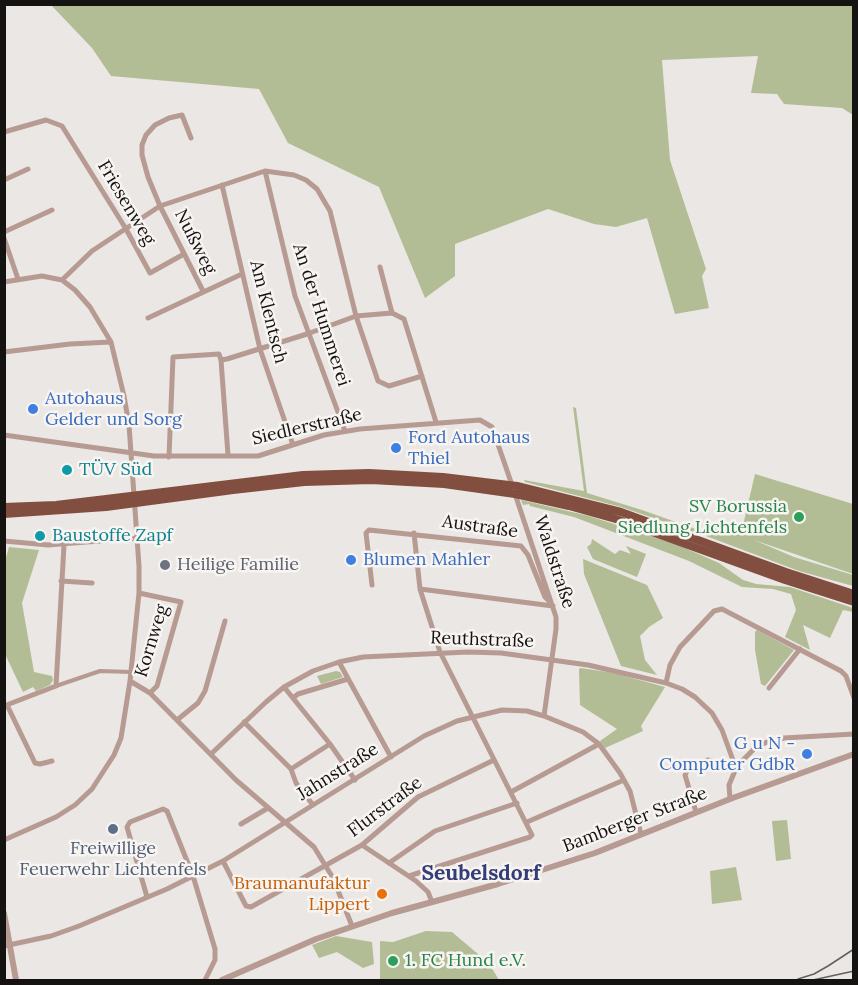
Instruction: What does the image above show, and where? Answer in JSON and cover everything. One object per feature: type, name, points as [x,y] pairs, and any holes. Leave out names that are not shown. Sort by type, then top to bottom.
[{"type":"highway","points":[[147,498],[268,478],[336,473],[405,474],[517,486],[621,512],[786,572],[854,594]]},
{"type":"highway","points":[[4,514],[233,489],[337,481],[408,481],[479,488],[569,506],[619,520],[794,583],[854,602]]},
{"type":"highway","points":[[4,507],[122,501]]},
{"type":"street","name":"Nußweg","points":[[191,138],[182,115],[155,124],[143,140],[142,155],[160,206],[203,291]]},
{"type":"street","name":"Friesenweg","points":[[4,132],[41,121],[51,121],[64,128],[126,229],[150,273],[184,254]]},
{"type":"street","points":[[4,180],[28,169]]},
{"type":"street","points":[[62,280],[92,251],[160,206],[265,171],[301,177],[321,193],[330,211],[356,316],[378,381],[389,386],[422,376]]},
{"type":"street","name":"An der Hummerei","points":[[265,171],[285,258],[308,334],[345,431]]},
{"type":"street","name":"Am Klentsch","points":[[222,185],[260,349],[292,445]]},
{"type":"street","points":[[4,232],[52,210]]},
{"type":"street","points":[[4,238],[18,279]]},
{"type":"street","points":[[380,267],[392,313]]},
{"type":"street","points":[[148,318],[242,274]]},
{"type":"street","points":[[4,282],[48,276],[62,280],[90,307],[111,342],[124,396],[131,453],[138,538],[139,592],[130,681],[121,738],[104,772],[92,789],[75,805],[56,817],[4,840]]},
{"type":"street","points":[[169,457],[173,357],[220,357],[260,349],[356,316],[392,313],[401,316],[406,323],[436,422]]},
{"type":"street","points":[[4,352],[70,344],[111,342]]},
{"type":"street","points":[[220,357],[228,455]]},
{"type":"street","name":"Siedlerstraße","points":[[4,435],[169,457],[258,456],[345,431],[471,420],[480,420],[488,424]]},
{"type":"street","name":"Waldstraße","points":[[488,424],[494,432],[553,606],[557,624],[544,716]]},
{"type":"street","name":"Austraße","points":[[372,585],[366,533],[368,530],[414,533],[521,546],[528,555],[545,597],[553,606]]},
{"type":"street","points":[[410,876],[532,835],[440,652],[420,589],[414,533]]},
{"type":"street","points":[[4,541],[64,545],[138,538]]},
{"type":"street","points":[[56,686],[64,545]]},
{"type":"street","points":[[61,581],[92,583]]},
{"type":"street","points":[[420,589],[553,606]]},
{"type":"street","name":"Kornweg","points":[[139,592],[181,602],[157,686],[150,693]]},
{"type":"street","points":[[666,683],[670,665],[680,647],[714,611],[719,609],[726,610],[841,671],[846,676],[854,698]]},
{"type":"street","points":[[177,720],[198,703],[205,691],[225,621]]},
{"type":"street","points":[[769,688],[800,649]]},
{"type":"street","name":"Reuthstraße","points":[[212,754],[284,687],[313,671],[339,662],[372,656],[440,652],[501,653],[553,659],[614,670],[666,683],[695,697],[712,713],[722,730],[735,765]]},
{"type":"street","points":[[339,662],[391,757]]},
{"type":"street","points":[[52,760],[40,764],[35,763],[6,705],[100,671],[131,672]]},
{"type":"street","points":[[293,698],[298,694],[348,679]]},
{"type":"street","points":[[130,681],[150,693],[268,808],[314,847],[326,864],[341,894],[352,926]]},
{"type":"street","points":[[284,687],[330,744],[355,780]]},
{"type":"street","name":"Jahnstraße","points":[[8,946],[51,936],[79,926],[193,876],[223,861],[286,823],[440,727],[472,716],[502,710],[544,716],[583,732],[598,744],[630,790],[641,834]]},
{"type":"street","points":[[244,723],[291,769],[296,783],[313,805]]},
{"type":"street","points":[[730,799],[729,785],[735,765],[751,750],[767,742],[808,735],[854,734]]},
{"type":"street","points":[[291,769],[330,744]]},
{"type":"street","points":[[511,792],[598,744]]},
{"type":"street","name":"Bamberger Straße","points":[[222,981],[308,942],[352,926],[595,853],[730,799],[854,754]]},
{"type":"street","name":"Flurstraße","points":[[223,861],[248,908],[362,845],[417,797],[494,760]]},
{"type":"street","points":[[696,812],[685,775],[687,771],[708,760],[725,765],[735,765]]},
{"type":"street","points":[[527,822],[624,780]]},
{"type":"street","points":[[389,863],[435,831],[517,803]]},
{"type":"street","points":[[241,824],[268,808]]},
{"type":"street","points":[[147,897],[127,827],[130,822],[163,809],[193,876],[216,955],[205,981]]},
{"type":"street","points":[[362,845],[410,876],[428,892],[432,902]]},
{"type":"street","points":[[4,913],[16,981]]},
{"type":"green space","points":[[51,5],[853,5],[853,115],[842,108],[784,104],[777,94],[751,93],[758,56],[662,60],[670,160],[706,269],[702,276],[709,308],[675,314],[647,218],[616,227],[594,224],[548,209],[455,244],[455,276],[425,298],[379,187],[288,143],[259,89],[111,76],[92,48]]},
{"type":"green space","points":[[573,407],[576,408],[587,493],[704,532],[703,535],[621,507],[525,482],[524,480],[584,491]]},
{"type":"green space","name":"SV Borussia Siedlung Lichtenfels","points":[[755,474],[853,504],[853,574],[754,540],[794,557],[853,575],[853,586],[799,571],[706,536],[710,526],[741,534]]},
{"type":"green space","points":[[521,500],[589,516],[676,544],[719,563],[743,580],[756,584],[790,587],[853,608],[853,612],[843,610],[830,638],[803,625],[810,650],[785,637],[796,610],[791,594],[773,589],[742,587],[689,561],[574,517],[529,504],[523,505]]},
{"type":"green space","points":[[592,539],[615,554],[620,550],[631,554],[626,546],[646,554],[637,577],[593,559],[587,547],[591,544]]},
{"type":"green space","points":[[9,547],[39,550],[22,603],[34,672],[52,676],[53,680],[50,685],[36,691],[33,687],[23,692],[5,654],[4,565]]},
{"type":"green space","points":[[583,559],[647,585],[663,618],[640,636],[645,660],[657,675],[621,666],[584,574]]},
{"type":"green space","points":[[757,630],[794,650],[765,686],[761,684],[755,650]]},
{"type":"green space","points":[[579,669],[614,673],[665,687],[641,726],[643,731],[605,748],[600,741],[617,729],[580,705]]},
{"type":"green space","points":[[340,672],[343,677],[321,684],[317,676]]},
{"type":"green space","points":[[787,820],[791,859],[776,861],[772,821]]},
{"type":"green space","points":[[736,867],[742,900],[712,904],[710,871]]},
{"type":"green space","points":[[426,931],[452,932],[478,954],[499,980],[380,980],[380,941],[393,942]]},
{"type":"green space","points":[[336,936],[372,942],[374,964],[363,968],[337,952],[319,958],[312,945]]},
{"type":"railway","points":[[798,979],[814,974],[854,949]]},
{"type":"railway","points":[[813,980],[854,971]]},
{"type":"place","name":"Autohaus Gelder und Sorg","points":[[33,409]]},
{"type":"place","name":"Ford Autohaus Thiel","points":[[396,448]]},
{"type":"place","name":"TÜV Süd","points":[[67,470]]},
{"type":"place","name":"SV Borussia Siedlung Lichtenfels","points":[[799,517]]},
{"type":"place","name":"Baustoffe Zapf","points":[[40,536]]},
{"type":"place","name":"Blumen Mahler","points":[[351,560]]},
{"type":"place","name":"Heilige Familie","points":[[165,565]]},
{"type":"place","name":"G u N - Computer GdbR","points":[[807,754]]},
{"type":"place","name":"Freiwillige Feuerwehr Lichtenfels","points":[[113,829]]},
{"type":"place","name":"Braumanufaktur Lippert","points":[[382,894]]},
{"type":"place","name":"1. FC Hund e.V.","points":[[393,961]]},
{"type":"district","name":"Seubelsdorf","points":[[481,874]]}]
